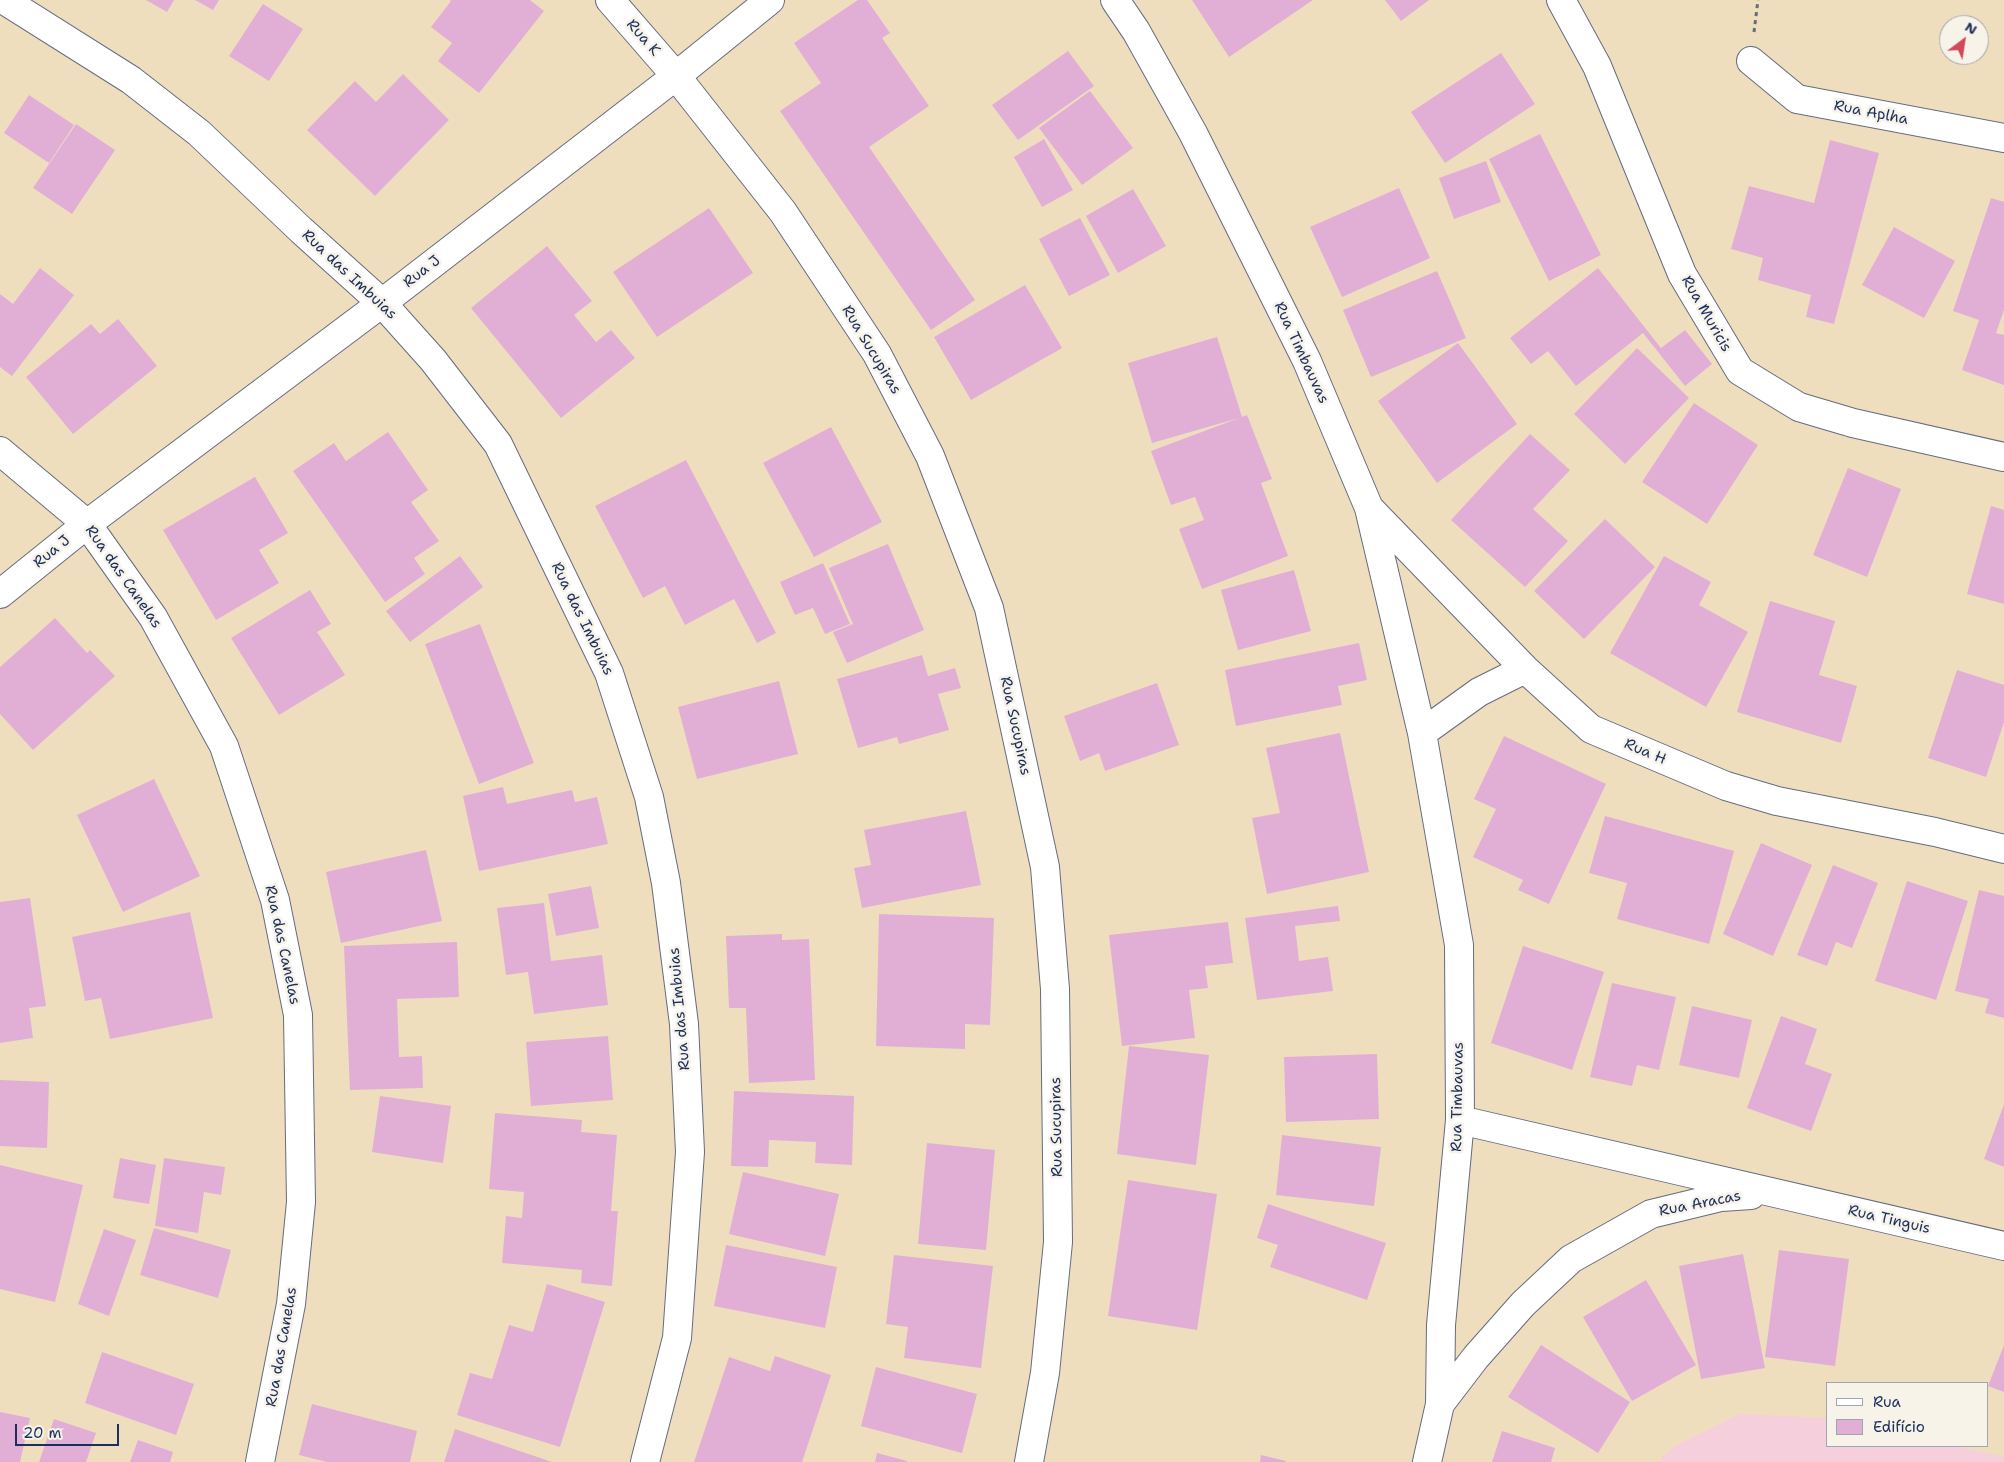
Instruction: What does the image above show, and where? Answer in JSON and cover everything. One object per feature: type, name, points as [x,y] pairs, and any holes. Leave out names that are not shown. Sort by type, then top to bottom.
[{"type":"street","name":"Rua das Imbuias","points":[[4,0],[131,80],[199,133],[301,230],[382,302],[433,360],[498,444],[609,673],[649,797],[666,884],[684,1024],[690,1152],[676,1338],[645,1462]]},
{"type":"street","name":"Rua K","points":[[610,0],[676,76]]},
{"type":"street","name":"Rua J","points":[[0,594],[87,524],[382,302],[676,76],[770,0]]},
{"type":"street","name":"Rua Timbauvas","points":[[1115,0],[1136,32],[1193,133],[1307,361],[1368,508],[1422,732],[1459,945],[1460,1120],[1441,1325],[1440,1404],[1427,1462]]},
{"type":"street","name":"Rua Muricis","points":[[1561,0],[1597,66],[1682,274],[1740,371],[1799,407],[1853,423],[2004,456]]},
{"type":"street","name":"Rua Aplha","points":[[1751,61],[1797,99],[2004,138]]},
{"type":"street","name":"Rua Sucupiras","points":[[676,76],[784,212],[876,354],[930,456],[989,608],[1045,866],[1055,989],[1058,1242],[1045,1373],[1028,1462]]},
{"type":"street","name":"Rua das Canelas","points":[[0,451],[87,524],[153,617],[224,746],[275,900],[298,1016],[301,1202],[291,1304],[260,1462]]},
{"type":"street","name":"Rua H","points":[[1368,508],[1525,669],[1591,729],[1726,786],[1778,801],[1935,832],[2004,849]]},
{"type":"street","points":[[1422,732],[1479,692],[1525,669]]},
{"type":"street","name":"Rua Aracas","points":[[1460,1120],[1775,1194]]},
{"type":"street","name":"Rua Aracas","points":[[1440,1404],[1476,1357],[1523,1304],[1571,1259],[1651,1214],[1721,1197],[1775,1194]]},
{"type":"street","name":"Rua Tinguis","points":[[1775,1194],[2004,1246]]},
{"type":"shaded area","points":[[1740,1414],[1826,1418],[1826,1447],[1959,1447],[2004,1457],[2004,1462],[1658,1462],[1673,1447]]},
{"type":"building","points":[[146,0],[174,0],[167,12]]},
{"type":"building","points":[[195,0],[219,0],[213,10]]},
{"type":"building","points":[[449,0],[530,0],[544,11],[479,93],[438,61],[452,43],[431,27],[451,1]]},
{"type":"building","points":[[858,0],[867,0],[890,33],[882,38],[929,106],[869,147],[975,300],[931,330],[780,111],[821,83],[794,43]]},
{"type":"building","points":[[1192,0],[1313,0],[1229,57]]},
{"type":"building","points":[[1385,0],[1429,0],[1401,21]]},
{"type":"building","points":[[263,4],[303,29],[269,81],[229,56]]},
{"type":"building","points":[[1068,51],[1094,86],[1018,140],[992,105]]},
{"type":"building","points":[[1501,53],[1535,104],[1445,163],[1411,112]]},
{"type":"building","points":[[403,74],[449,120],[375,196],[307,130],[355,81],[376,102]]},
{"type":"building","points":[[1090,91],[1133,148],[1082,185],[1039,128]]},
{"type":"building","points":[[29,95],[74,125],[49,163],[4,133]]},
{"type":"building","points":[[76,124],[115,150],[72,214],[33,188]]},
{"type":"building","points":[[1540,134],[1601,255],[1549,281],[1489,159]]},
{"type":"building","points":[[1044,139],[1073,190],[1042,207],[1014,157]]},
{"type":"building","points":[[1830,140],[1879,153],[1834,324],[1806,317],[1811,295],[1758,280],[1763,258],[1731,249],[1749,186],[1814,203]]},
{"type":"building","points":[[1486,161],[1501,202],[1454,219],[1439,178]]},
{"type":"building","points":[[1399,188],[1430,258],[1342,297],[1310,227]]},
{"type":"building","points":[[1133,189],[1166,246],[1118,273],[1086,216]]},
{"type":"building","points":[[1991,198],[2004,202],[2004,310],[1996,333],[2004,335],[2004,385],[1962,370],[1979,320],[1953,311]]},
{"type":"building","points":[[709,208],[753,273],[657,337],[613,272]]},
{"type":"building","points":[[1080,218],[1110,275],[1069,296],[1039,239]]},
{"type":"building","points":[[1894,227],[1955,261],[1924,318],[1862,285]]},
{"type":"building","points":[[547,246],[592,301],[574,315],[596,342],[611,330],[635,358],[561,418],[471,308]]},
{"type":"building","points":[[40,268],[74,295],[12,376],[0,367],[0,294],[13,304]]},
{"type":"building","points":[[1598,268],[1661,348],[1685,330],[1712,364],[1685,386],[1643,333],[1576,386],[1548,351],[1531,364],[1510,338]]},
{"type":"building","points":[[1437,271],[1466,338],[1371,377],[1343,310]]},
{"type":"building","points":[[1025,285],[1062,348],[971,400],[934,337]]},
{"type":"building","points":[[118,319],[157,366],[73,434],[26,377],[91,324],[100,334]]},
{"type":"building","points":[[1217,337],[1242,417],[1247,415],[1272,479],[1261,483],[1288,556],[1202,589],[1179,529],[1204,520],[1195,497],[1171,505],[1151,451],[1239,418],[1152,443],[1128,363]]},
{"type":"building","points":[[1458,343],[1517,424],[1437,483],[1378,401]]},
{"type":"building","points":[[1637,348],[1689,398],[1625,464],[1574,414]]},
{"type":"building","points":[[1694,403],[1758,445],[1707,524],[1642,482]]},
{"type":"building","points":[[831,427],[882,522],[814,557],[763,463]]},
{"type":"building","points":[[388,432],[428,490],[411,502],[439,541],[414,558],[425,574],[385,602],[293,471],[334,443],[346,461]]},
{"type":"building","points":[[1530,434],[1570,470],[1533,509],[1568,541],[1525,587],[1451,520]]},
{"type":"building","points":[[686,460],[776,633],[757,643],[734,599],[685,625],[665,586],[643,598],[595,506]]},
{"type":"building","points":[[1848,468],[1901,489],[1867,577],[1813,555]]},
{"type":"building","points":[[255,477],[288,533],[259,550],[279,583],[216,620],[163,530]]},
{"type":"building","points":[[1991,506],[2004,510],[2004,604],[1967,594]]},
{"type":"building","points":[[1605,519],[1655,567],[1584,639],[1534,591]]},
{"type":"building","points":[[888,544],[924,630],[847,663],[833,632],[853,624],[829,568]]},
{"type":"building","points":[[460,556],[483,587],[410,642],[386,611]]},
{"type":"building","points":[[1664,556],[1711,582],[1699,605],[1748,632],[1706,707],[1610,653]]},
{"type":"building","points":[[823,563],[850,624],[825,634],[813,608],[795,615],[780,582]]},
{"type":"building","points":[[1294,570],[1311,631],[1238,650],[1221,590]]},
{"type":"building","points":[[310,590],[331,624],[317,632],[345,675],[279,715],[231,638]]},
{"type":"building","points":[[1770,601],[1835,621],[1819,675],[1857,686],[1841,743],[1737,712]]},
{"type":"building","points":[[55,618],[87,653],[90,650],[115,676],[33,750],[0,714],[0,667]]},
{"type":"building","points":[[480,624],[534,763],[479,784],[425,644]]},
{"type":"building","points":[[1359,643],[1367,680],[1338,686],[1342,705],[1236,726],[1225,670]]},
{"type":"building","points":[[922,655],[928,676],[955,668],[961,688],[938,694],[949,730],[899,744],[897,737],[858,748],[837,679]]},
{"type":"building","points":[[1957,670],[2004,685],[2004,722],[1986,777],[1928,758]]},
{"type":"building","points":[[779,681],[798,754],[697,779],[678,707]]},
{"type":"building","points":[[1157,683],[1179,745],[1105,771],[1099,753],[1080,761],[1064,716]]},
{"type":"building","points":[[1340,733],[1369,872],[1267,894],[1252,818],[1280,813],[1266,748]]},
{"type":"building","points":[[1504,736],[1606,784],[1549,904],[1518,890],[1523,880],[1473,857],[1496,809],[1474,799]]},
{"type":"building","points":[[154,779],[200,876],[123,912],[77,815]]},
{"type":"building","points":[[503,787],[507,804],[572,790],[575,802],[597,797],[608,844],[479,871],[463,796]]},
{"type":"building","points":[[966,811],[981,885],[862,908],[854,868],[871,865],[864,830]]},
{"type":"building","points":[[1605,816],[1734,851],[1709,944],[1617,919],[1627,883],[1589,873]]},
{"type":"building","points":[[1761,843],[1812,865],[1773,956],[1723,934]]},
{"type":"building","points":[[426,850],[442,921],[341,943],[326,872]]},
{"type":"building","points":[[1833,865],[1878,883],[1852,948],[1836,942],[1827,966],[1797,955]]},
{"type":"building","points":[[1907,881],[1968,901],[1936,1000],[1875,981]]},
{"type":"building","points":[[591,886],[599,928],[556,936],[548,894]]},
{"type":"building","points":[[1979,890],[2004,896],[2004,1018],[1985,1013],[1989,999],[1955,991]]},
{"type":"building","points":[[30,898],[46,1006],[29,1008],[33,1038],[0,1043],[0,902]]},
{"type":"building","points":[[544,903],[551,961],[602,955],[608,1005],[534,1014],[528,972],[506,975],[497,908]]},
{"type":"building","points":[[1338,906],[1340,921],[1295,926],[1299,961],[1328,957],[1333,991],[1257,1000],[1245,918]]},
{"type":"building","points":[[190,912],[213,1018],[110,1039],[101,998],[85,1001],[72,937]]},
{"type":"building","points":[[879,914],[994,918],[990,1025],[965,1024],[965,1049],[876,1046]]},
{"type":"building","points":[[1228,922],[1233,963],[1205,966],[1208,988],[1189,990],[1195,1038],[1122,1046],[1109,935]]},
{"type":"building","points":[[782,934],[782,940],[809,939],[815,1080],[749,1083],[746,1008],[729,1008],[726,936]]},
{"type":"building","points":[[457,942],[459,997],[397,999],[399,1057],[422,1056],[423,1088],[350,1090],[344,946]]},
{"type":"building","points":[[1523,946],[1604,972],[1572,1070],[1491,1043]]},
{"type":"building","points":[[1612,983],[1676,997],[1659,1070],[1637,1065],[1632,1086],[1590,1077]]},
{"type":"building","points":[[1692,1006],[1752,1020],[1739,1078],[1679,1065]]},
{"type":"building","points":[[1781,1016],[1817,1029],[1805,1064],[1832,1074],[1811,1131],[1747,1108]]},
{"type":"building","points":[[608,1036],[613,1100],[531,1106],[526,1042]]},
{"type":"building","points":[[1129,1046],[1209,1055],[1196,1165],[1117,1154]]},
{"type":"building","points":[[1377,1054],[1379,1119],[1286,1122],[1284,1057]]},
{"type":"building","points":[[0,1080],[49,1082],[47,1148],[0,1146]]},
{"type":"building","points":[[734,1091],[854,1096],[852,1165],[815,1163],[816,1142],[769,1140],[768,1167],[731,1166]]},
{"type":"building","points":[[380,1096],[451,1106],[443,1163],[372,1152]]},
{"type":"building","points":[[2004,1104],[2004,1167],[1984,1159]]},
{"type":"building","points":[[495,1113],[582,1120],[581,1132],[617,1135],[611,1211],[618,1211],[612,1286],[581,1283],[582,1270],[502,1263],[506,1216],[522,1218],[524,1192],[489,1189]]},
{"type":"building","points":[[1282,1135],[1381,1147],[1374,1206],[1276,1195]]},
{"type":"building","points":[[927,1143],[995,1150],[986,1250],[918,1244]]},
{"type":"building","points":[[120,1158],[156,1165],[149,1204],[113,1198]]},
{"type":"building","points":[[164,1158],[225,1167],[221,1195],[204,1192],[198,1233],[155,1226]]},
{"type":"building","points":[[0,1165],[83,1185],[55,1302],[0,1289]]},
{"type":"building","points":[[743,1172],[839,1194],[825,1256],[729,1234]]},
{"type":"building","points":[[1128,1180],[1217,1194],[1197,1330],[1108,1316]]},
{"type":"building","points":[[1268,1204],[1386,1243],[1367,1300],[1270,1267],[1278,1245],[1257,1238]]},
{"type":"building","points":[[154,1228],[231,1250],[218,1298],[140,1275]]},
{"type":"building","points":[[104,1229],[136,1240],[109,1316],[78,1304]]},
{"type":"building","points":[[726,1245],[837,1267],[825,1328],[714,1306]]},
{"type":"building","points":[[1779,1250],[1849,1259],[1835,1366],[1765,1357]]},
{"type":"building","points":[[1743,1254],[1765,1368],[1701,1379],[1679,1266]]},
{"type":"building","points":[[894,1255],[993,1266],[981,1368],[904,1358],[908,1327],[886,1324]]},
{"type":"building","points":[[1646,1280],[1696,1365],[1632,1401],[1583,1317]]},
{"type":"building","points":[[547,1284],[605,1302],[560,1447],[457,1415],[470,1373],[492,1379],[509,1325],[533,1332]]},
{"type":"building","points":[[1541,1345],[1630,1402],[1598,1453],[1508,1397]]},
{"type":"building","points":[[2004,1345],[2004,1392],[1989,1386]]},
{"type":"building","points":[[102,1352],[194,1384],[176,1435],[85,1403]]},
{"type":"building","points":[[775,1356],[831,1375],[802,1462],[694,1462],[729,1357],[770,1371]]},
{"type":"building","points":[[876,1367],[977,1394],[962,1453],[861,1426]]},
{"type":"building","points":[[312,1404],[417,1431],[410,1462],[327,1462],[299,1455]]},
{"type":"building","points":[[0,1412],[30,1418],[20,1462],[0,1462]]},
{"type":"building","points":[[54,1419],[96,1433],[86,1462],[39,1462]]},
{"type":"building","points":[[455,1429],[552,1462],[444,1462]]},
{"type":"building","points":[[1502,1431],[1555,1448],[1551,1462],[1492,1462]]},
{"type":"building","points":[[138,1440],[173,1452],[170,1462],[130,1462]]},
{"type":"building","points":[[877,1453],[907,1461],[907,1462],[875,1462]]},
{"type":"building","points":[[1261,1455],[1286,1461],[1286,1462],[1260,1462]]}]
